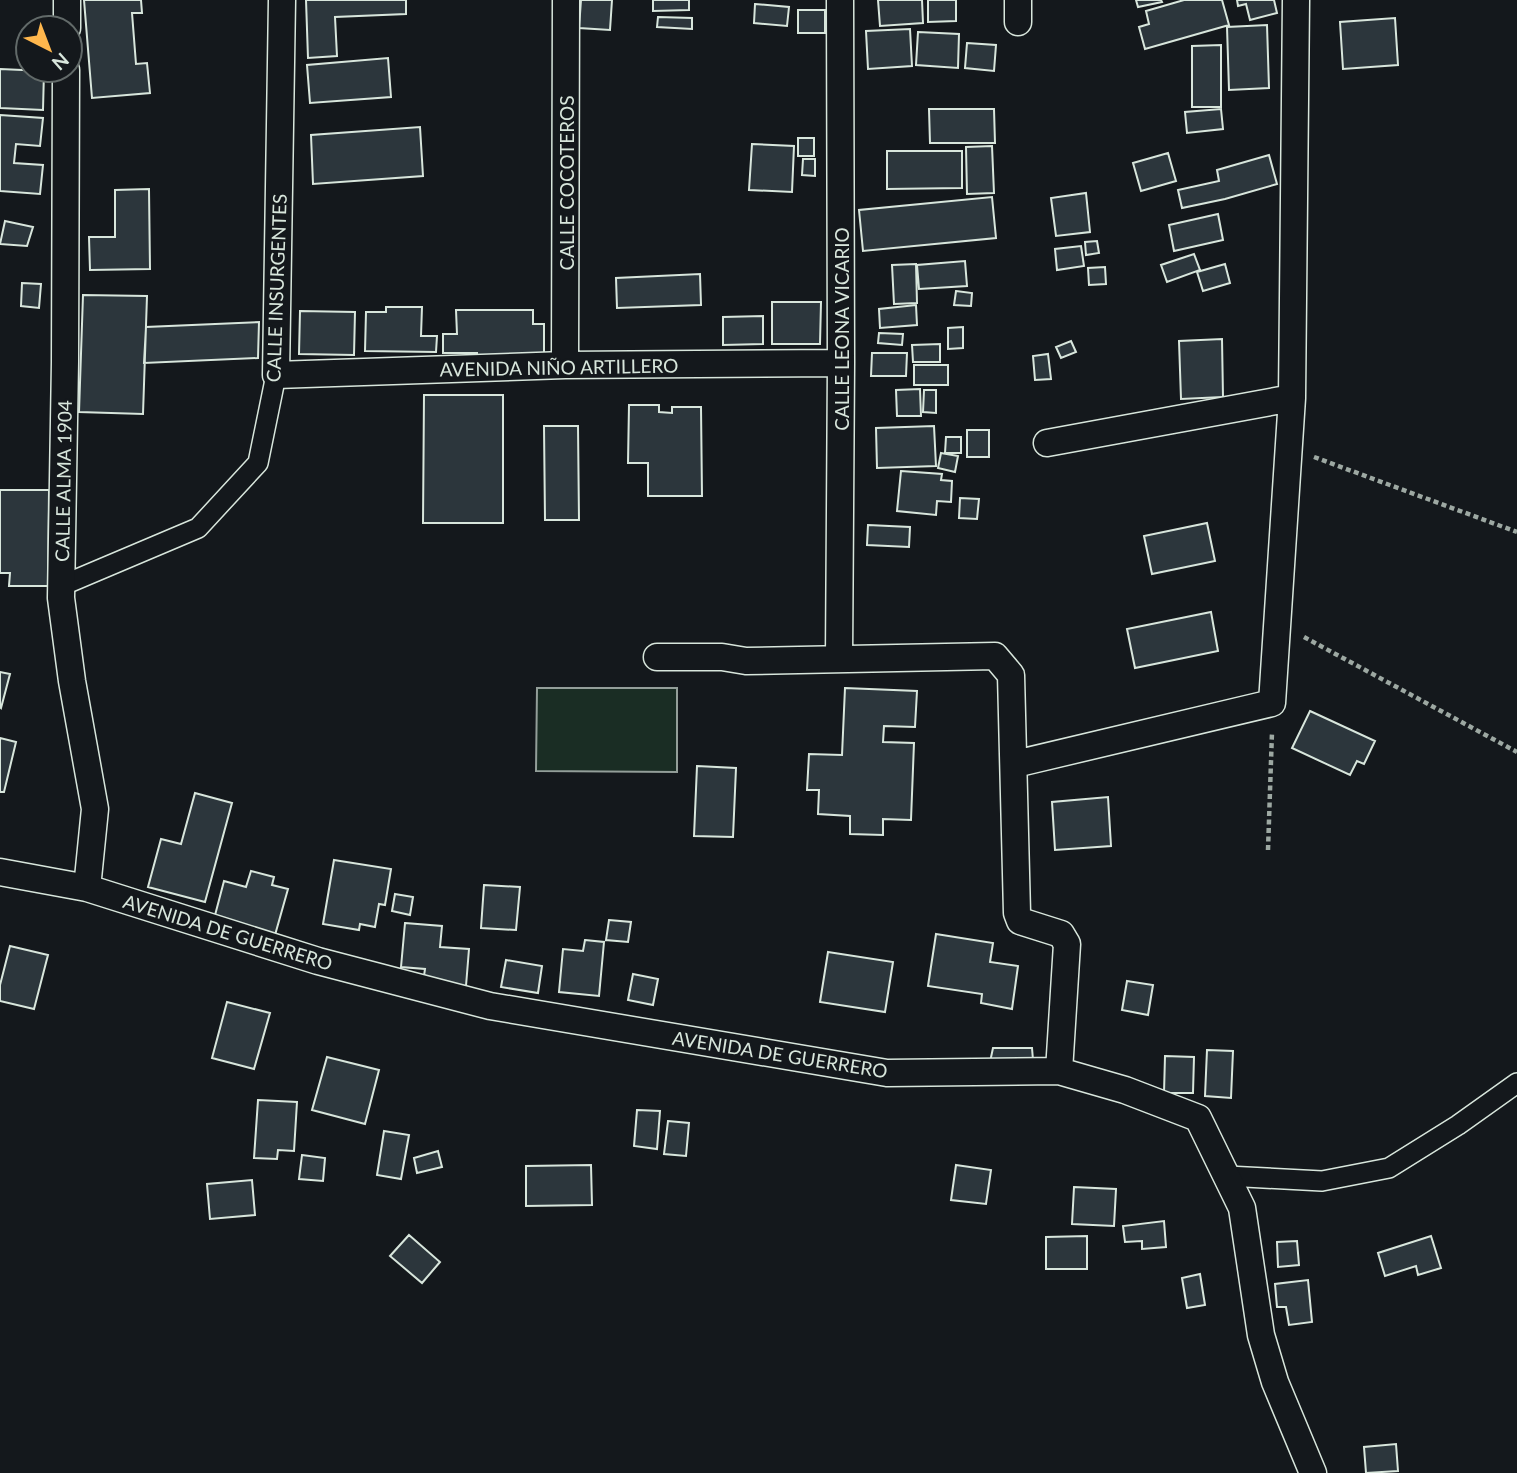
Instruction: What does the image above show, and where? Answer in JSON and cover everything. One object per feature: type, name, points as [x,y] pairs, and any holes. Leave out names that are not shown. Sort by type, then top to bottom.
[{"type":"street","name":"CALLE INSURGENTES","points":[[61,586],[198,528],[258,463],[276,375],[282,0]]},
{"type":"street","name":"CALLE COCOTEROS","points":[[565,366],[566,0]]},
{"type":"street","name":"CALLE LEONA VICARIO","points":[[839,659],[840,0]]},
{"type":"street","points":[[1015,764],[1272,703],[1292,398],[1296,0]]},
{"type":"street","name":"CALLE ALMA 1904","points":[[66,84],[66,348],[61,586],[72,681],[95,809],[88,888]]},
{"type":"street","name":"AVENIDA NIÑO ARTILLERO","points":[[276,375],[565,366],[841,363]]},
{"type":"street","points":[[1047,443],[1292,398]]},
{"type":"street","points":[[657,657],[722,657],[746,661],[995,656],[1011,675],[1017,913],[1020,921],[1061,934],[1068,944],[1059,1070]]},
{"type":"street","name":"AVENIDA DE GUERRERO","points":[[0,872],[88,888],[318,961],[490,1006],[887,1073],[1059,1070],[1125,1090],[1198,1118],[1242,1208],[1261,1335],[1275,1382],[1313,1473]]},
{"type":"street","points":[[1227,1176],[1322,1181],[1389,1168],[1458,1125],[1517,1083]]},
{"type":"path","points":[[1287,447],[1517,532]]},
{"type":"path","points":[[1278,624],[1517,752]]},
{"type":"path","points":[[1268,850],[1272,703]]},
{"type":"green space","points":[[537,688],[677,688],[677,772],[536,771]]},
{"type":"building","points":[[84,0],[141,0],[142,13],[132,13],[136,64],[147,63],[150,93],[92,98]]},
{"type":"building","points":[[306,0],[406,0],[406,14],[335,17],[337,56],[308,58]]},
{"type":"building","points":[[581,0],[612,0],[610,30],[579,28]]},
{"type":"building","points":[[653,0],[689,0],[689,10],[653,11]]},
{"type":"building","points":[[878,0],[922,0],[923,23],[880,26]]},
{"type":"building","points":[[928,0],[956,0],[956,21],[928,22]]},
{"type":"building","points":[[1136,0],[1161,0],[1162,2],[1138,7]]},
{"type":"building","points":[[1184,0],[1222,0],[1229,25],[1145,49],[1139,27],[1149,24],[1146,11]]},
{"type":"building","points":[[1237,0],[1274,0],[1277,13],[1250,20],[1246,4],[1238,6]]},
{"type":"building","points":[[755,4],[789,7],[787,26],[754,23]]},
{"type":"building","points":[[798,10],[825,10],[825,33],[798,33]]},
{"type":"building","points":[[658,17],[692,18],[692,29],[657,27]]},
{"type":"building","points":[[1395,18],[1398,65],[1343,69],[1340,22]]},
{"type":"building","points":[[1267,25],[1269,88],[1229,90],[1227,27]]},
{"type":"building","points":[[910,29],[912,66],[868,69],[866,31]]},
{"type":"building","points":[[918,32],[959,34],[958,68],[916,65]]},
{"type":"building","points":[[967,43],[996,45],[994,71],[965,68]]},
{"type":"building","points":[[1221,45],[1221,107],[1192,107],[1192,46]]},
{"type":"building","points":[[388,58],[391,97],[310,103],[307,65]]},
{"type":"building","points":[[0,69],[14,70],[14,84],[44,84],[43,110],[0,108]]},
{"type":"building","points":[[929,109],[994,109],[995,143],[930,143]]},
{"type":"building","points":[[1221,109],[1223,129],[1187,133],[1185,112]]},
{"type":"building","points":[[0,115],[43,118],[40,146],[16,144],[14,163],[43,165],[40,194],[0,191]]},
{"type":"building","points":[[420,127],[423,176],[313,184],[311,135]]},
{"type":"building","points":[[798,138],[814,138],[814,156],[798,156]]},
{"type":"building","points":[[752,144],[794,146],[792,192],[749,190]]},
{"type":"building","points":[[992,146],[994,193],[967,194],[966,147]]},
{"type":"building","points":[[887,151],[962,151],[962,188],[887,189]]},
{"type":"building","points":[[1168,153],[1176,181],[1141,191],[1133,163]]},
{"type":"building","points":[[1269,155],[1277,184],[1182,208],[1178,190],[1219,181],[1217,170]]},
{"type":"building","points":[[803,159],[815,159],[815,176],[802,175]]},
{"type":"building","points":[[149,189],[150,269],[90,270],[89,237],[115,237],[115,190]]},
{"type":"building","points":[[1086,193],[1090,232],[1056,236],[1051,198]]},
{"type":"building","points":[[992,197],[996,238],[863,251],[859,210]]},
{"type":"building","points":[[1218,214],[1223,240],[1174,251],[1169,225]]},
{"type":"building","points":[[5,221],[33,227],[27,246],[0,244]]},
{"type":"building","points":[[1097,241],[1099,253],[1086,255],[1085,242]]},
{"type":"building","points":[[1081,246],[1084,266],[1057,270],[1055,249]]},
{"type":"building","points":[[1194,254],[1200,270],[1167,282],[1161,265]]},
{"type":"building","points":[[965,261],[967,286],[919,289],[917,265]]},
{"type":"building","points":[[916,264],[917,303],[894,304],[892,265]]},
{"type":"building","points":[[1225,264],[1230,283],[1203,291],[1197,272]]},
{"type":"building","points":[[1105,267],[1106,284],[1089,285],[1088,268]]},
{"type":"building","points":[[700,274],[701,305],[617,308],[616,278]]},
{"type":"building","points":[[22,283],[41,284],[39,308],[21,306]]},
{"type":"building","points":[[956,291],[972,293],[971,306],[954,305]]},
{"type":"building","points":[[83,295],[147,296],[143,414],[79,412]]},
{"type":"building","points":[[772,302],[821,302],[820,344],[772,344]]},
{"type":"building","points":[[916,305],[917,325],[880,328],[879,309]]},
{"type":"building","points":[[386,307],[422,307],[421,336],[437,336],[436,352],[365,351],[366,312],[386,312]]},
{"type":"building","points":[[456,310],[533,310],[533,324],[544,324],[544,359],[477,360],[477,353],[443,353],[443,334],[457,334]]},
{"type":"building","points":[[300,311],[355,312],[354,355],[299,354]]},
{"type":"building","points":[[763,316],[763,344],[723,345],[723,317]]},
{"type":"building","points":[[259,322],[258,358],[144,363],[146,327]]},
{"type":"building","points":[[963,327],[963,348],[948,349],[948,328]]},
{"type":"building","points":[[879,333],[903,334],[902,345],[878,343]]},
{"type":"building","points":[[1222,339],[1223,397],[1181,399],[1179,341]]},
{"type":"building","points":[[1071,341],[1076,352],[1061,358],[1056,347]]},
{"type":"building","points":[[940,344],[940,362],[913,362],[912,345]]},
{"type":"building","points":[[872,353],[907,353],[906,376],[871,376]]},
{"type":"building","points":[[1048,354],[1051,379],[1035,380],[1033,356]]},
{"type":"building","points":[[914,365],[948,365],[948,385],[914,385]]},
{"type":"building","points":[[920,389],[921,416],[897,416],[896,390]]},
{"type":"building","points":[[924,390],[936,390],[936,413],[923,412]]},
{"type":"building","points":[[424,395],[503,395],[503,523],[423,523]]},
{"type":"building","points":[[629,405],[659,405],[659,412],[672,413],[672,407],[701,407],[702,496],[648,496],[648,463],[628,463]]},
{"type":"building","points":[[544,426],[578,426],[579,520],[545,520]]},
{"type":"building","points":[[934,426],[936,466],[877,468],[876,428]]},
{"type":"building","points":[[967,430],[989,430],[989,457],[967,457]]},
{"type":"building","points":[[946,437],[961,437],[961,453],[945,453]]},
{"type":"building","points":[[941,453],[958,456],[955,472],[938,468]]},
{"type":"building","points":[[901,471],[942,474],[941,480],[952,481],[951,502],[937,501],[936,515],[897,511]]},
{"type":"building","points":[[0,490],[49,490],[48,586],[9,586],[10,573],[0,573]]},
{"type":"building","points":[[960,498],[979,499],[977,519],[959,518]]},
{"type":"building","points":[[1207,523],[1215,561],[1152,574],[1144,536]]},
{"type":"building","points":[[868,525],[910,527],[909,547],[867,545]]},
{"type":"building","points":[[1211,612],[1218,651],[1135,668],[1127,629]]},
{"type":"building","points":[[0,672],[10,674],[1,708],[0,707]]},
{"type":"building","points":[[845,688],[917,691],[915,727],[884,726],[883,742],[914,743],[911,820],[883,819],[883,835],[850,834],[850,816],[818,814],[819,790],[807,790],[809,754],[842,755]]},
{"type":"building","points":[[1310,711],[1375,741],[1364,764],[1357,761],[1350,775],[1292,748]]},
{"type":"building","points":[[0,738],[16,742],[4,792],[0,792]]},
{"type":"building","points":[[697,766],[736,768],[733,837],[694,836]]},
{"type":"building","points":[[195,793],[232,803],[205,902],[148,887],[161,839],[181,844]]},
{"type":"building","points":[[1108,797],[1111,846],[1055,850],[1052,802]]},
{"type":"building","points":[[334,860],[391,869],[385,905],[379,904],[375,927],[360,924],[359,930],[323,924]]},
{"type":"building","points":[[251,871],[274,877],[272,885],[288,889],[275,935],[214,919],[224,881],[246,887]]},
{"type":"building","points":[[484,885],[520,887],[516,930],[481,928]]},
{"type":"building","points":[[395,894],[413,897],[410,915],[392,911]]},
{"type":"building","points":[[609,920],[631,922],[628,942],[606,940]]},
{"type":"building","points":[[405,923],[442,926],[440,947],[469,949],[466,986],[423,983],[425,969],[401,967]]},
{"type":"building","points":[[936,934],[993,943],[990,962],[1018,966],[1012,1009],[981,1003],[982,994],[928,986]]},
{"type":"building","points":[[585,940],[604,942],[599,996],[559,992],[563,949],[583,951]]},
{"type":"building","points":[[10,946],[48,955],[34,1009],[0,1001],[0,985]]},
{"type":"building","points":[[828,952],[893,962],[885,1012],[820,1002]]},
{"type":"building","points":[[506,960],[542,966],[538,993],[501,987]]},
{"type":"building","points":[[633,974],[658,979],[653,1005],[628,1000]]},
{"type":"building","points":[[1127,981],[1153,985],[1148,1015],[1122,1010]]},
{"type":"building","points":[[227,1002],[270,1013],[254,1069],[212,1058]]},
{"type":"building","points":[[993,1048],[1032,1048],[1033,1060],[990,1062]]},
{"type":"building","points":[[1207,1050],[1233,1051],[1231,1098],[1205,1096]]},
{"type":"building","points":[[1165,1056],[1194,1057],[1193,1093],[1164,1093]]},
{"type":"building","points":[[327,1057],[379,1070],[365,1124],[312,1110]]},
{"type":"building","points":[[258,1100],[297,1102],[294,1151],[278,1150],[277,1159],[254,1158]]},
{"type":"building","points":[[637,1110],[660,1111],[657,1149],[634,1146]]},
{"type":"building","points":[[668,1121],[689,1123],[686,1156],[664,1154]]},
{"type":"building","points":[[384,1131],[409,1135],[401,1179],[377,1175]]},
{"type":"building","points":[[438,1151],[442,1167],[417,1173],[414,1158]]},
{"type":"building","points":[[302,1155],[325,1158],[323,1181],[299,1179]]},
{"type":"building","points":[[591,1165],[592,1205],[526,1206],[526,1166]]},
{"type":"building","points":[[956,1165],[991,1170],[986,1204],[951,1200]]},
{"type":"building","points":[[252,1180],[255,1215],[210,1219],[207,1184]]},
{"type":"building","points":[[1074,1187],[1116,1189],[1114,1226],[1072,1224]]},
{"type":"building","points":[[1164,1221],[1166,1247],[1142,1249],[1142,1241],[1125,1242],[1123,1226]]},
{"type":"building","points":[[409,1235],[440,1262],[422,1283],[390,1256]]},
{"type":"building","points":[[1087,1236],[1087,1269],[1046,1269],[1046,1237]]},
{"type":"building","points":[[1431,1236],[1441,1268],[1418,1275],[1416,1266],[1385,1276],[1378,1253]]},
{"type":"building","points":[[1297,1241],[1299,1265],[1278,1267],[1277,1242]]},
{"type":"building","points":[[1200,1274],[1205,1305],[1187,1308],[1182,1278]]},
{"type":"building","points":[[1308,1280],[1312,1322],[1289,1325],[1286,1307],[1277,1307],[1275,1284]]},
{"type":"building","points":[[1396,1444],[1398,1471],[1366,1473],[1364,1447]]}]
